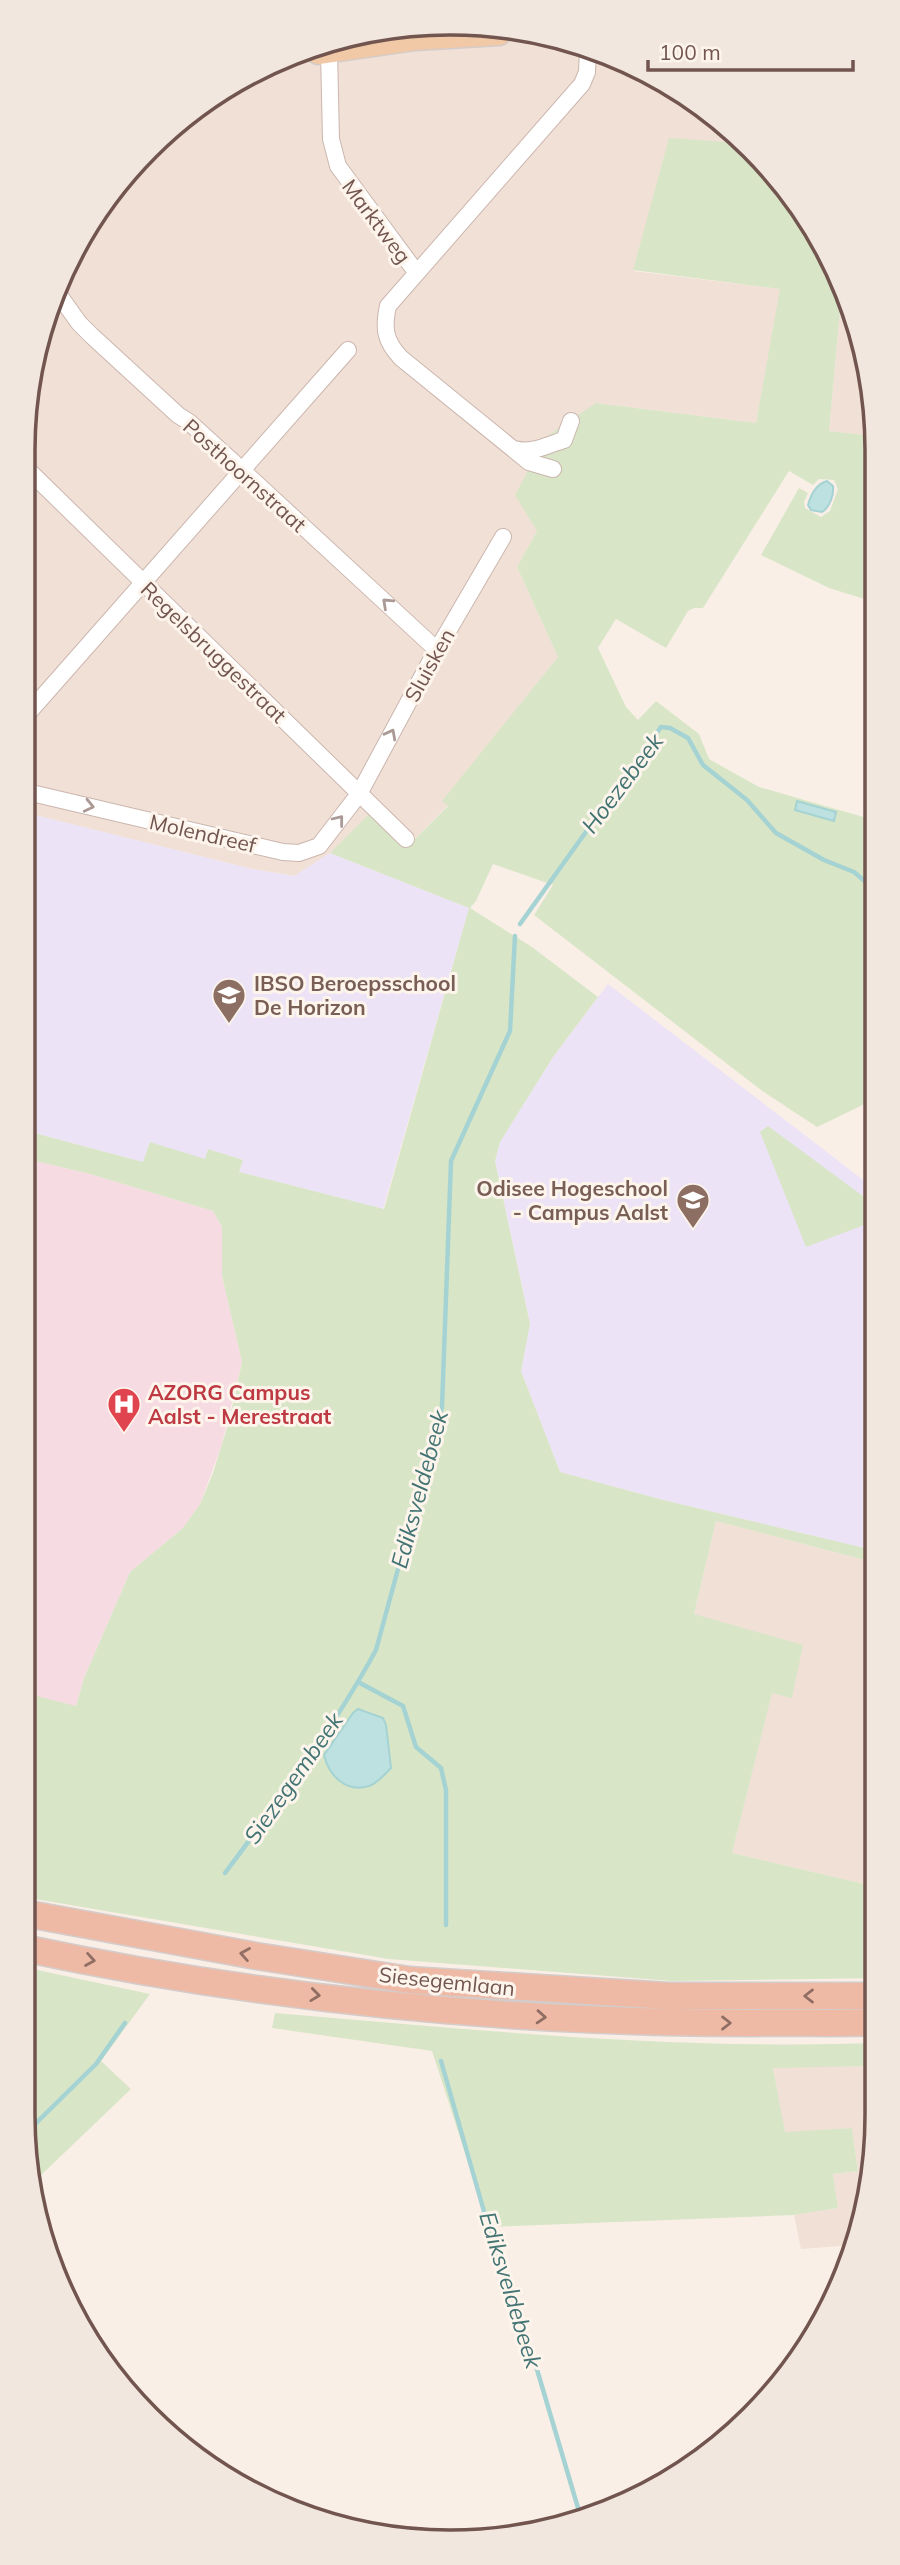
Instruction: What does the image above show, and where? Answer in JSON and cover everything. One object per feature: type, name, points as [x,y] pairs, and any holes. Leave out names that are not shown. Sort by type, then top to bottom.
[{"type":"highway","name":"Siesegemlaan","points":[[35,1915],[256,1956],[409,1980],[669,1996],[865,1996]]},
{"type":"highway","name":"Siesegemlaan","points":[[35,1950],[250,1987],[402,2006],[658,2023],[865,2022]]},
{"type":"main road","points":[[344,49],[415,38],[459,35]]},
{"type":"street","name":"Marktweg","points":[[323,55],[331,139],[338,166],[416,272],[388,306],[384,325],[390,346],[401,358],[529,462],[553,470]]},
{"type":"street","points":[[416,272],[582,84],[587,72],[588,59]]},
{"type":"street","name":"Posthoornstraat","points":[[63,301],[92,336],[437,650]]},
{"type":"street","points":[[35,706],[348,350]]},
{"type":"street","points":[[512,449],[527,452],[564,440],[571,421]]},
{"type":"street","name":"Regelsbruggestraat","points":[[35,478],[405,839]]},
{"type":"street","name":"Sluisken","points":[[359,794],[437,650],[503,537]]},
{"type":"street","name":"Molendreef","points":[[35,794],[283,852],[299,853],[319,846],[359,794]]},
{"type":"shaded area","points":[[477,36],[557,49],[634,78],[681,105],[736,150],[633,271],[781,289],[756,423],[597,403],[547,436],[537,531],[517,567],[558,657],[443,801],[448,805],[407,847],[369,814],[330,853],[295,876],[252,869],[35,815],[36,423],[49,343],[78,266],[121,197],[176,138],[219,105],[243,91],[266,78],[317,57],[396,39]]},
{"type":"shaded area","points":[[840,310],[857,369],[864,435],[829,431]]},
{"type":"shaded area","name":"IBSO Beroepsschool De Horizon","points":[[35,815],[252,869],[294,876],[330,853],[469,908],[383,1209],[239,1172],[243,1160],[208,1149],[205,1160],[150,1142],[143,1162],[35,1133]]},
{"type":"shaded area","name":"Odisee Hogeschool - Campus Aalst","points":[[608,984],[865,1181],[865,1548],[663,1500],[560,1472],[521,1371],[530,1323],[495,1161],[500,1142],[553,1057]]},
{"type":"shaded area","name":"AZORG Campus Aalst - Merestraat","points":[[35,1161],[90,1174],[213,1211],[222,1227],[222,1276],[242,1362],[221,1447],[200,1504],[183,1528],[130,1572],[84,1678],[76,1706],[35,1717]]},
{"type":"shaded area","points":[[716,1521],[865,1560],[865,1884],[732,1853],[772,1692],[694,1614]]},
{"type":"shaded area","points":[[865,2066],[861,2169],[844,2246],[801,2249],[794,2215],[838,2208],[833,2174],[858,2171],[852,2128],[784,2133],[773,2067]]},
{"type":"green space","points":[[669,138],[728,142],[762,176],[795,219],[833,291],[840,310],[829,431],[864,435],[865,599],[829,588],[761,555],[799,488],[808,493],[804,502],[805,508],[821,517],[830,511],[838,489],[834,480],[819,479],[813,485],[789,471],[703,608],[688,611],[666,648],[616,619],[598,648],[626,707],[638,720],[656,701],[699,734],[709,759],[759,787],[865,817],[865,1104],[817,1127],[761,1090],[534,915],[553,885],[493,864],[470,908],[532,947],[598,997],[553,1057],[500,1142],[495,1161],[530,1324],[521,1371],[560,1472],[663,1500],[865,1548],[865,1560],[716,1521],[694,1614],[803,1645],[792,1698],[772,1693],[732,1853],[865,1884],[865,1978],[672,1981],[389,1959],[35,1899],[35,1696],[76,1706],[84,1678],[130,1572],[183,1528],[200,1504],[229,1421],[242,1362],[222,1276],[222,1227],[213,1211],[90,1174],[35,1161],[35,1133],[143,1162],[150,1142],[205,1159],[208,1149],[243,1160],[239,1172],[384,1209],[469,908],[330,853],[369,814],[407,847],[448,806],[442,801],[558,657],[517,567],[537,531],[515,495],[547,436],[596,403],[756,423],[780,289],[633,270]],"holes":[[[358,1709],[368,1711],[333,1776],[324,1755],[353,1713]]]},
{"type":"green space","points":[[768,1126],[865,1198],[865,1225],[806,1247],[760,1132]]},
{"type":"green space","points":[[35,1970],[150,1994],[101,2061],[131,2089],[40,2176],[35,2115]]},
{"type":"green space","points":[[275,2013],[500,2032],[651,2041],[726,2044],[865,2043],[865,2066],[773,2068],[785,2132],[852,2128],[858,2171],[833,2174],[838,2208],[794,2215],[489,2227],[432,2051],[272,2028]]},
{"type":"water","points":[[827,481],[833,486],[829,504],[822,512],[811,510],[808,505],[812,493]]},
{"type":"water","points":[[797,801],[836,812],[834,821],[795,810]]},
{"type":"water","points":[[358,1709],[383,1718],[391,1768],[375,1783],[361,1788],[346,1785],[334,1776],[324,1755]]},
{"type":"waterway","name":"Hoezebeek","points":[[520,924],[661,727],[670,728],[688,738],[703,765],[747,800],[776,833],[824,860],[854,872],[865,881]]},
{"type":"waterway","name":"Ediksveldebeek","points":[[225,1873],[324,1736],[376,1650],[442,1407],[451,1161],[510,1031],[515,936]]},
{"type":"waterway","name":"Ediksveldebeek","points":[[358,1682],[403,1706],[416,1747],[441,1768],[446,1790],[446,1925]]},
{"type":"waterway","name":"Siezegembeek","points":[[35,2124],[96,2064],[125,2023]]},
{"type":"waterway","name":"Ediksveldebeek","points":[[441,2061],[493,2243],[533,2356],[578,2509]]},
{"type":"place","name":"IBSO Beroepsschool De Horizon","points":[[229,1025]]},
{"type":"place","name":"Odisee Hogeschool - Campus Aalst","points":[[693,1230]]},
{"type":"place","name":"AZORG Campus Aalst - Merestraat","points":[[124,1434]]}]
